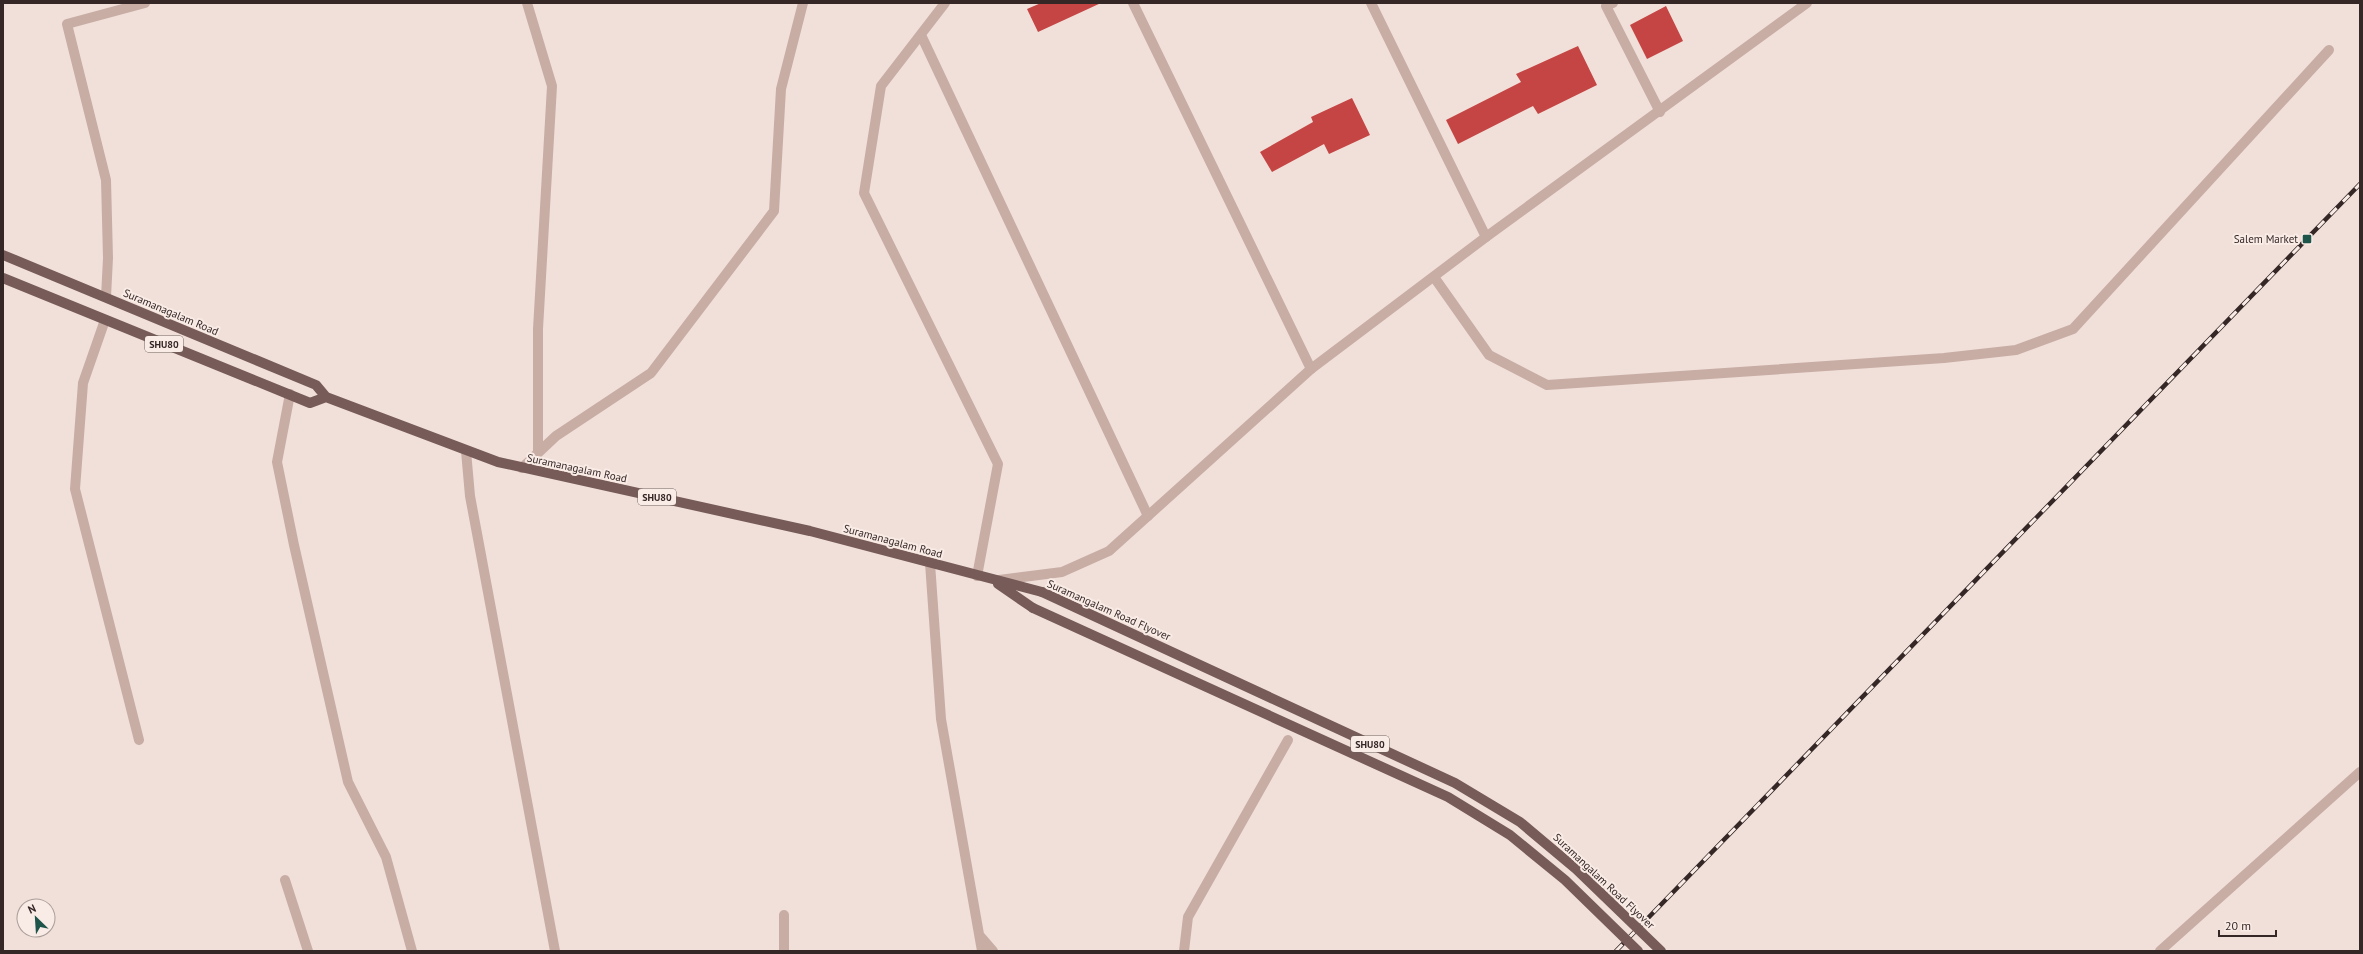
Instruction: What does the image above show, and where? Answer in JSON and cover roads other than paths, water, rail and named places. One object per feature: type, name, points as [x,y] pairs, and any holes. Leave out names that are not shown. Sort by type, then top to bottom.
[{"type":"main road","name":"Suramanagalam Road","points":[[3,255],[316,385],[326,397],[498,462],[810,531],[993,581]]},
{"type":"main road","name":"SHU80","points":[[3,278],[310,402],[326,397]]},
{"type":"main road","name":"SHU80","points":[[993,581],[1033,608],[1448,797],[1510,835],[1565,880],[1638,951]]},
{"type":"main road","name":"Suramangalam Road Flyover","points":[[993,581],[1042,592],[1455,783],[1520,822],[1576,869],[1661,951]]},
{"type":"street","points":[[106,297],[108,258],[106,180],[67,24],[145,3]]},
{"type":"street","points":[[527,3],[552,86],[538,329],[538,453]]},
{"type":"street","points":[[522,468],[556,436],[651,373],[774,211],[780,89],[803,3]]},
{"type":"street","points":[[945,3],[881,86],[864,193],[998,464],[977,576]]},
{"type":"street","points":[[1133,3],[1311,369]]},
{"type":"street","points":[[1371,3],[1486,237]]},
{"type":"street","points":[[993,581],[1062,572],[1109,551],[1311,369],[1486,237],[1660,112],[1807,3]]},
{"type":"street","points":[[1607,4],[1660,112]]},
{"type":"street","points":[[920,35],[1148,516]]},
{"type":"street","points":[[1434,277],[1489,355],[1546,385],[1944,358],[2016,350],[2073,329],[2329,50]]},
{"type":"street","points":[[105,320],[83,383],[75,489],[139,740]]},
{"type":"street","points":[[290,394],[277,462],[294,545],[348,782],[386,857],[412,951]]},
{"type":"street","points":[[466,451],[470,496],[555,951]]},
{"type":"street","points":[[930,563],[941,719],[982,951]]},
{"type":"street","points":[[1184,951],[1188,917],[1288,740]]},
{"type":"street","points":[[2160,951],[2360,772]]},
{"type":"street","points":[[285,880],[308,951]]},
{"type":"street","points":[[784,915],[784,951]]},
{"type":"street","points":[[980,936],[993,951]]},
{"type":"railway","points":[[1616,951],[2360,184]]},
{"type":"place","name":"Salem Market","points":[[2307,239]]}]
